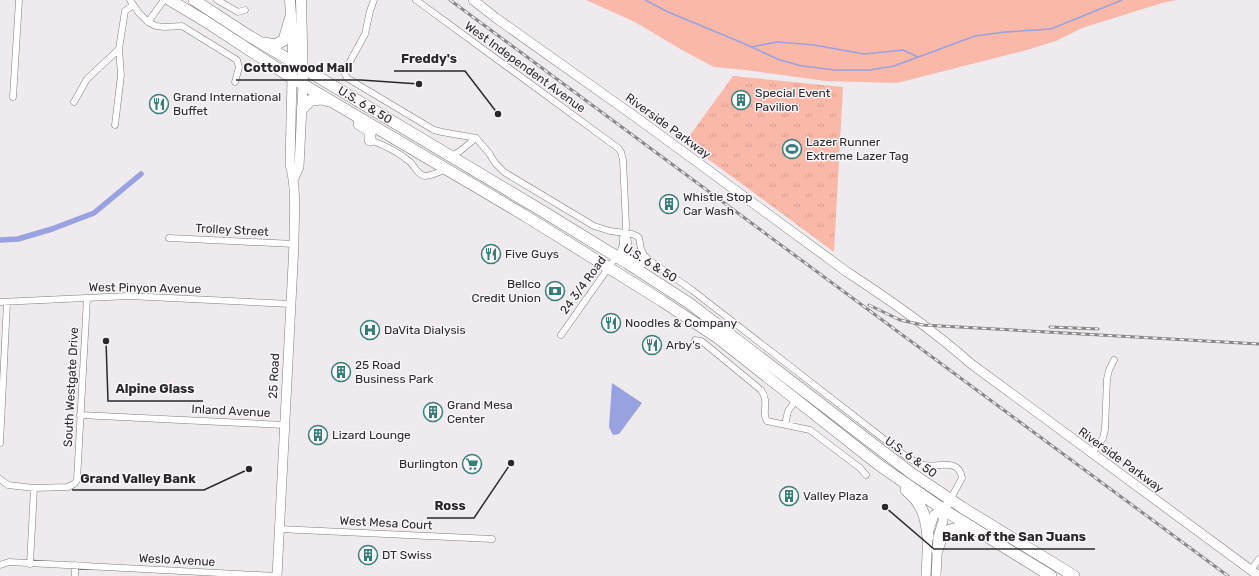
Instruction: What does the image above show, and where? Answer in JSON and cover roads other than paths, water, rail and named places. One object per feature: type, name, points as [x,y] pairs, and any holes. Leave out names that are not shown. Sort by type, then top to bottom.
[{"type":"highway","name":"U.S. 6 & 50","points":[[170,0],[292,78],[447,169],[718,338],[879,465],[944,510],[1047,574]]},
{"type":"highway","points":[[183,0],[208,15],[223,18]]},
{"type":"highway","name":"U.S. 6 & 50","points":[[194,0],[246,34],[304,67],[539,209],[689,303],[875,447],[950,500],[1074,576]]},
{"type":"highway","points":[[246,34],[265,44],[278,44],[284,40],[286,36],[291,16]]},
{"type":"highway","points":[[302,109],[308,102],[315,99],[322,99],[339,105],[349,117],[370,131],[370,140]]},
{"type":"highway","points":[[375,126],[398,133],[441,158],[452,156]]},
{"type":"highway","points":[[447,169],[455,168],[466,172],[510,198],[539,209]]},
{"type":"highway","points":[[626,236],[627,254],[690,296],[705,314]]},
{"type":"highway","points":[[609,269],[614,266],[622,267],[687,308],[705,314]]},
{"type":"highway","points":[[796,400],[800,398],[805,399],[858,439],[875,447]]},
{"type":"highway","points":[[879,465],[885,474],[907,490],[919,504],[924,513],[928,537]]},
{"type":"highway","points":[[937,550],[943,535],[950,530],[961,528],[978,532]]},
{"type":"main road","name":"25 Road","points":[[277,576],[295,206],[294,178],[290,164],[293,61],[290,0]]},
{"type":"main road","name":"25 Road","points":[[294,178],[300,167],[304,67],[301,0]]},
{"type":"main road","name":"Riverside Parkway","points":[[473,0],[847,272],[882,294],[946,342],[970,363],[1259,576]]},
{"type":"main road","points":[[936,576],[938,537],[943,521],[944,510],[950,500]]},
{"type":"main road","points":[[926,576],[928,537],[932,518],[934,515],[944,510]]},
{"type":"street","points":[[13,97],[20,0]]},
{"type":"street","points":[[148,22],[164,0]]},
{"type":"street","points":[[217,0],[238,12],[245,10]]},
{"type":"street","points":[[374,0],[370,10],[365,34],[346,69],[346,78],[434,130],[476,138],[489,153],[495,163],[504,172],[594,226],[626,236],[637,236],[639,238],[641,249],[649,260],[692,290],[907,457],[922,465],[934,466],[946,464],[952,465],[958,470],[962,478],[950,500]]},
{"type":"street","name":"West Independent Avenue","points":[[416,0],[618,148],[621,152]]},
{"type":"street","points":[[115,125],[121,74],[119,49],[125,11],[132,2],[139,13],[148,22],[156,26],[182,26],[237,60],[239,67],[235,82]]},
{"type":"street","points":[[74,102],[87,79],[119,49]]},
{"type":"street","points":[[452,156],[476,138]]},
{"type":"street","points":[[370,140],[383,144],[406,158],[418,173],[426,176],[447,169]]},
{"type":"street","name":"24 3/4 Road","points":[[560,335],[609,269],[626,236],[623,160],[621,152]]},
{"type":"street","name":"Trolley Street","points":[[169,238],[294,244]]},
{"type":"street","name":"West Pinyon Avenue","points":[[0,302],[129,296],[290,304]]},
{"type":"street","name":"South Westgate Drive","points":[[34,488],[65,488],[71,486],[77,477],[86,298]]},
{"type":"street","points":[[0,443],[7,302]]},
{"type":"street","points":[[694,340],[704,343],[761,390],[765,398],[765,420],[804,429],[814,433],[860,468],[866,475]]},
{"type":"street","points":[[1092,453],[1103,438],[1105,429],[1107,379],[1109,370],[1114,360]]},
{"type":"street","points":[[785,425],[788,410],[796,400]]},
{"type":"street","name":"Inland Avenue","points":[[80,415],[284,425]]},
{"type":"street","points":[[0,479],[8,485],[34,488],[30,564]]},
{"type":"street","name":"West Mesa Court","points":[[280,529],[492,539]]},
{"type":"street","points":[[1251,570],[1259,559]]},
{"type":"street","name":"Weslo Avenue","points":[[0,566],[6,562],[277,576]]},
{"type":"street","points":[[75,576],[76,565]]},
{"type":"water","points":[[612,383],[642,403],[619,434],[613,435],[609,427]]},
{"type":"waterway","points":[[645,0],[668,12],[780,60],[802,66],[835,70],[870,70],[894,66],[975,36],[1005,32],[1051,29],[1122,0]]},
{"type":"waterway","points":[[751,47],[777,42],[814,45],[864,54],[903,50],[918,57]]},
{"type":"waterway","points":[[0,240],[18,239],[52,229],[94,213],[141,174]]},
{"type":"railway","points":[[450,0],[1228,576]]},
{"type":"railway","points":[[869,305],[900,320],[923,325],[1259,344]]},
{"type":"railway","points":[[1050,327],[1098,329]]},
{"type":"place","name":"Cottonwood Mall","points":[[419,84]]},
{"type":"place","name":"Special Event Pavilion","points":[[741,100]]},
{"type":"place","name":"Grand International Buffet","points":[[159,104]]},
{"type":"place","name":"Freddy's","points":[[498,114]]},
{"type":"place","name":"Lazer Runner Extreme Lazer Tag","points":[[792,149]]},
{"type":"place","name":"Whistle Stop Car Wash","points":[[669,204]]},
{"type":"place","name":"Five Guys","points":[[491,254]]},
{"type":"place","name":"Bellco Credit Union","points":[[555,291]]},
{"type":"place","name":"Noodles & Company","points":[[611,323]]},
{"type":"place","name":"DaVita Dialysis","points":[[370,330]]},
{"type":"place","name":"Alpine Glass","points":[[106,341]]},
{"type":"place","name":"Arby's","points":[[652,345]]},
{"type":"place","name":"25 Road Business Park","points":[[341,372]]},
{"type":"place","name":"Grand Mesa Center","points":[[433,412]]},
{"type":"place","name":"Lizard Lounge","points":[[318,435]]},
{"type":"place","name":"Ross","points":[[511,463]]},
{"type":"place","name":"Burlington","points":[[472,464]]},
{"type":"place","name":"Grand Valley Bank","points":[[249,469]]},
{"type":"place","name":"Valley Plaza","points":[[789,496]]},
{"type":"place","name":"Bank of the San Juans","points":[[885,507]]},
{"type":"place","name":"DT Swiss","points":[[368,555]]}]
